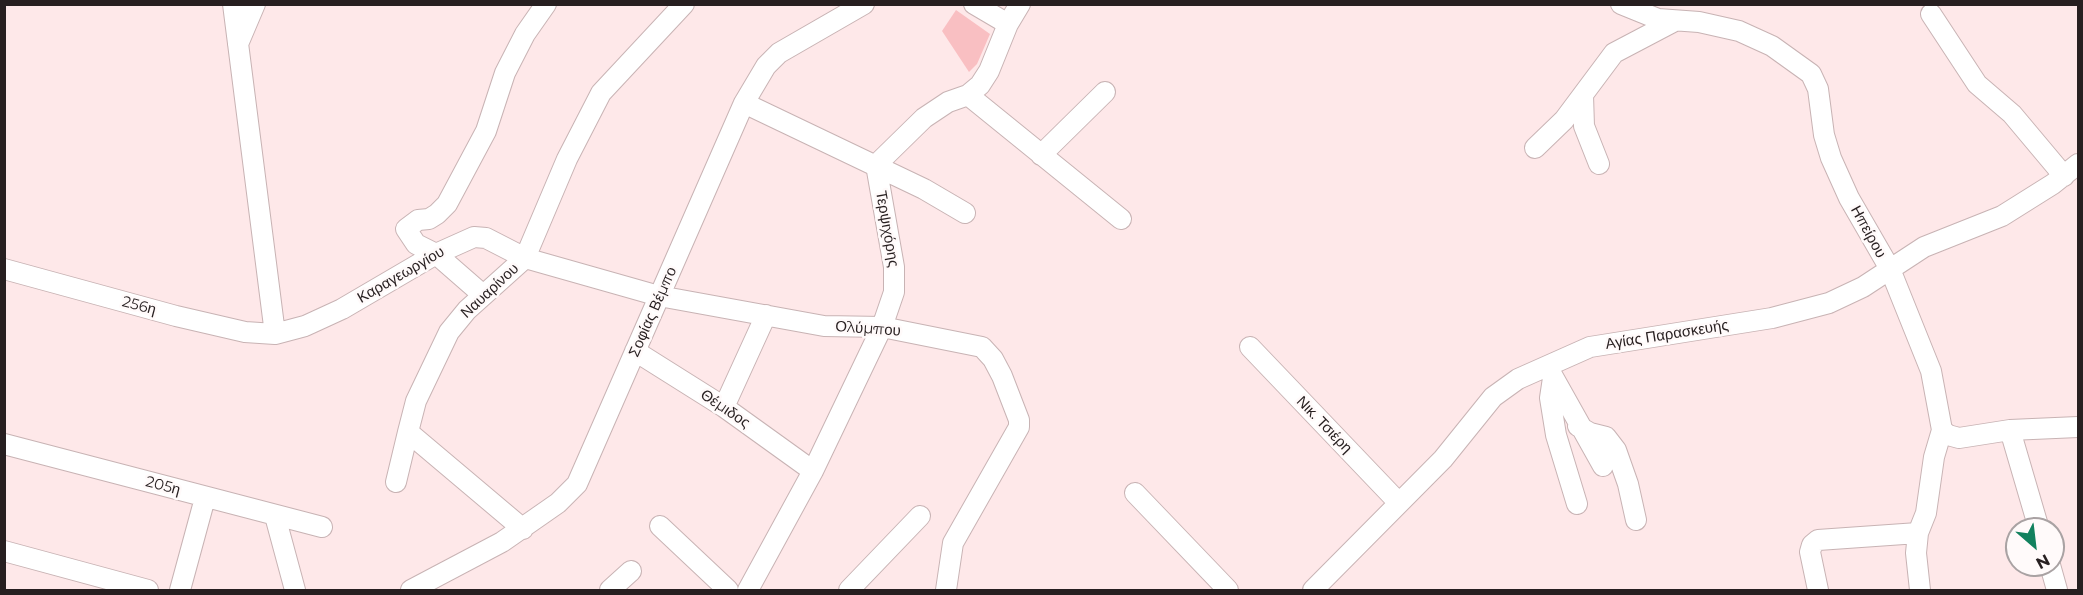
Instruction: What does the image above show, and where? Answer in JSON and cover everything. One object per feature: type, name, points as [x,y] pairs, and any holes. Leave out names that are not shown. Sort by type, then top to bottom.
[{"type":"street","points":[[233,4],[275,334]]},
{"type":"street","points":[[237,46],[255,4]]},
{"type":"street","points":[[483,295],[436,254],[416,244],[406,230],[418,220],[429,219],[437,214],[447,204],[486,131],[505,73],[525,34],[546,4]]},
{"type":"street","name":"Ναυαρίνου","points":[[396,482],[416,401],[449,332],[483,295],[525,258],[548,201],[593,106],[621,71],[684,4]]},
{"type":"street","name":"Σοφίας Βέμπο","points":[[411,591],[523,529],[567,496],[577,484],[744,103],[766,66],[779,53],[864,4]]},
{"type":"street","points":[[974,4],[1008,24]]},
{"type":"street","points":[[876,165],[903,136],[935,109],[968,95],[989,71],[1008,24],[1020,4]]},
{"type":"street","name":"Ηπείρου","points":[[1621,4],[1647,16],[1673,22],[1699,22],[1739,31],[1772,46],[1811,74],[1818,89],[1824,135],[1835,167],[1866,229],[1890,269],[1931,371],[1942,430],[1934,457],[1926,513],[1918,533],[1916,553],[1920,591]]},
{"type":"street","points":[[1931,14],[1977,84],[2071,170]]},
{"type":"street","points":[[1534,148],[1564,120],[1614,53],[1673,22]]},
{"type":"street","points":[[1041,155],[1105,92]]},
{"type":"street","points":[[968,95],[1120,219]]},
{"type":"street","points":[[1583,95],[1584,126],[1599,164]]},
{"type":"street","points":[[744,103],[876,165],[965,213]]},
{"type":"street","name":"Τερψιχόρης","points":[[748,591],[813,471],[882,327],[894,292],[896,278],[876,165]]},
{"type":"street","name":"Αγίας Παρασκευής","points":[[1313,591],[1443,459],[1493,397],[1518,379],[1550,371],[1577,351],[1607,343],[1772,318],[1829,303],[1854,292],[1923,248],[2002,216],[2071,170]]},
{"type":"street","name":"Καραγεωργίου","points":[[275,334],[305,326],[342,309],[436,254],[474,237],[486,238],[525,258]]},
{"type":"street","name":"Ολύμπου","points":[[525,258],[659,296],[824,326],[882,327],[982,347],[993,358],[1019,420],[1017,434],[953,543],[946,591]]},
{"type":"street","name":"256η","points":[[4,269],[176,316],[244,332],[275,334]]},
{"type":"street","points":[[724,407],[766,315]]},
{"type":"street","name":"Νικ. Τσιέρη","points":[[1250,347],[1398,503]]},
{"type":"street","name":"Θέμιδος","points":[[635,351],[724,407],[813,471]]},
{"type":"street","points":[[1550,371],[1578,426],[1603,466]]},
{"type":"street","points":[[1550,371],[1550,398],[1556,435],[1577,504]]},
{"type":"street","points":[[1578,426],[1590,433],[1606,437],[1617,450],[1628,484],[1635,520]]},
{"type":"street","points":[[1942,430],[1948,435],[1959,438],[2010,430],[2079,427]]},
{"type":"street","points":[[2010,430],[2035,517]]},
{"type":"street","points":[[408,432],[523,529]]},
{"type":"street","name":"205η","points":[[4,444],[322,527]]},
{"type":"street","points":[[1135,493],[1228,591]]},
{"type":"street","points":[[180,591],[205,498]]},
{"type":"street","points":[[276,516],[295,591]]},
{"type":"street","points":[[849,591],[920,516]]},
{"type":"street","points":[[660,526],[728,591]]},
{"type":"street","points":[[1818,591],[1814,546],[1918,533]]},
{"type":"street","points":[[4,551],[148,591]]},
{"type":"street","points":[[610,591],[631,571]]},
{"type":"shaded area","points":[[956,10],[990,34],[977,64],[969,72],[942,31]]}]
